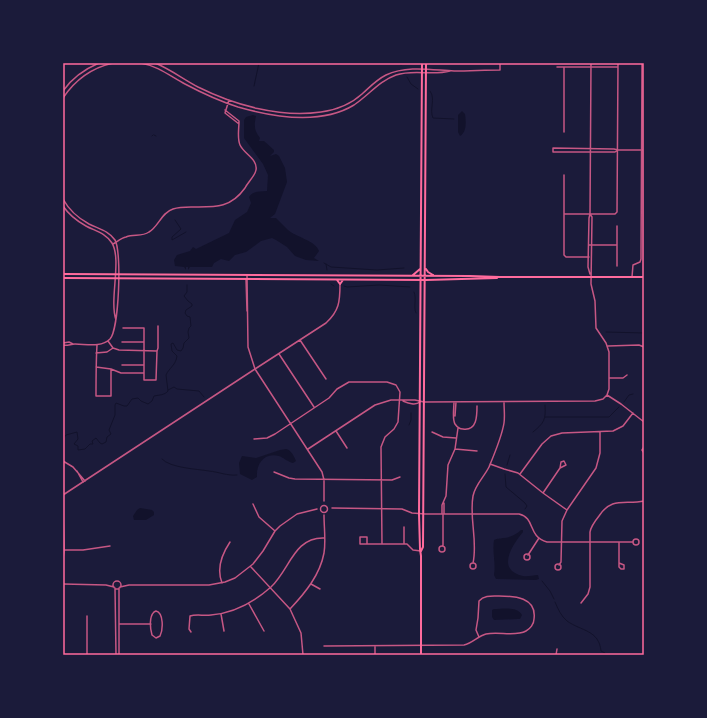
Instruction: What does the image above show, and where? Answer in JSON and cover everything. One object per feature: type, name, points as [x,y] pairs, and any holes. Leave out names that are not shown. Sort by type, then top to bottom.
[{"type":"main road","points":[[421,551],[423,547],[424,514],[423,276],[421,268],[422,63]]},
{"type":"main road","points":[[421,655],[421,551],[419,514],[423,276],[426,268],[426,63]]},
{"type":"main road","points":[[412,276],[421,268]]},
{"type":"main road","points":[[426,268],[428,272],[436,276]]},
{"type":"main road","points":[[63,274],[644,277]]},
{"type":"main road","points":[[63,278],[423,280],[491,279],[500,277]]},
{"type":"main road","points":[[336,280],[340,284],[344,280]]},
{"type":"street","points":[[63,91],[81,73],[99,63]]},
{"type":"street","points":[[63,98],[74,84],[86,74],[99,67],[113,63]]},
{"type":"street","points":[[141,63],[160,69],[201,93],[227,103],[278,115],[305,117],[324,116],[340,111],[352,106],[388,79],[405,73],[422,70]]},
{"type":"street","points":[[155,63],[198,87],[229,100],[274,111],[303,113],[321,112],[335,109],[351,102],[386,75],[401,70],[447,72],[500,70],[500,63]]},
{"type":"street","points":[[308,449],[377,404],[387,401],[399,400],[418,404],[420,402],[595,401],[603,399],[607,395],[609,389],[609,352],[608,346],[596,328],[595,300],[588,267],[591,152],[591,63]]},
{"type":"street","points":[[564,214],[617,213],[618,63]]},
{"type":"street","points":[[632,277],[633,265],[640,262],[641,259],[642,63]]},
{"type":"street","points":[[557,67],[618,67]]},
{"type":"street","points":[[564,67],[564,132]]},
{"type":"street","points":[[229,100],[225,112],[239,124]]},
{"type":"street","points":[[112,244],[124,237],[148,233],[154,228],[164,214],[173,209],[182,207],[220,206],[227,204],[236,198],[253,176],[256,168],[255,162],[245,152],[238,140],[239,121],[225,110]]},
{"type":"street","points":[[618,150],[614,152],[553,152],[553,148],[642,150]]},
{"type":"street","points":[[564,175],[564,256],[589,257]]},
{"type":"street","points":[[63,199],[76,215],[106,231],[116,242],[118,252],[117,316],[113,334],[109,340],[97,345],[73,344],[63,346]]},
{"type":"street","points":[[63,206],[85,226],[106,236],[112,244],[115,254],[116,320]]},
{"type":"street","points":[[590,214],[592,217],[590,277]]},
{"type":"street","points":[[617,226],[617,266]]},
{"type":"street","points":[[589,245],[617,245]]},
{"type":"street","points":[[247,275],[246,304],[248,316],[248,346],[255,368],[321,469],[324,480],[324,501],[328,510]]},
{"type":"street","points":[[63,495],[326,323],[334,316],[339,304],[340,284]]},
{"type":"street","points":[[123,328],[144,328],[144,380],[156,380],[158,326]]},
{"type":"street","points":[[109,340],[113,348],[119,350],[157,351]]},
{"type":"street","points":[[300,340],[326,379]]},
{"type":"street","points":[[63,342],[73,344]]},
{"type":"street","points":[[122,342],[144,342]]},
{"type":"street","points":[[97,345],[96,396],[111,396],[111,369]]},
{"type":"street","points":[[608,346],[639,345],[644,347]]},
{"type":"street","points":[[96,353],[107,352],[113,348]]},
{"type":"street","points":[[279,354],[314,407]]},
{"type":"street","points":[[122,365],[144,365]]},
{"type":"street","points":[[96,367],[111,369],[121,373],[144,373]]},
{"type":"street","points":[[609,378],[623,378],[627,375]]},
{"type":"street","points":[[254,439],[261,439],[271,436],[329,398],[336,389],[352,382],[394,383],[399,390],[397,424],[385,437],[381,447],[382,544]]},
{"type":"street","points":[[607,395],[644,422]]},
{"type":"street","points":[[443,546],[442,506],[446,496],[448,465],[455,449],[458,428],[455,424],[454,417],[456,410],[455,402]]},
{"type":"street","points":[[474,563],[475,546],[472,501],[474,491],[490,464],[503,428],[504,402]]},
{"type":"street","points":[[458,428],[468,429],[473,426],[476,420],[477,406]]},
{"type":"street","points":[[520,474],[542,444],[551,436],[562,433],[610,432],[623,426],[633,413]]},
{"type":"street","points":[[336,431],[347,448]]},
{"type":"street","points":[[432,432],[443,437],[456,438]]},
{"type":"street","points":[[559,565],[561,562],[561,525],[563,517],[596,468],[600,453],[600,432]]},
{"type":"street","points":[[644,447],[642,450],[644,453]]},
{"type":"street","points":[[455,449],[477,451]]},
{"type":"street","points":[[63,461],[71,465],[84,481]]},
{"type":"street","points":[[490,464],[520,474],[567,510]]},
{"type":"street","points":[[543,493],[560,468]]},
{"type":"street","points":[[274,472],[292,479],[382,480],[397,479],[400,477]]},
{"type":"street","points":[[290,608],[311,584],[322,561],[324,552],[324,516],[322,506],[324,501]]},
{"type":"street","points":[[580,603],[588,594],[590,582],[591,527],[606,507],[616,502],[644,501]]},
{"type":"street","points":[[253,504],[259,517],[275,531]]},
{"type":"street","points":[[63,585],[104,585],[118,581],[128,585],[200,585],[222,582],[235,578],[251,567],[275,531],[285,522],[297,514],[317,509],[322,506],[332,508],[402,509],[419,514],[522,515],[529,521],[538,538],[547,542],[633,542]]},
{"type":"street","points":[[317,509],[323,512],[332,508]]},
{"type":"street","points":[[63,512],[63,559]]},
{"type":"street","points":[[404,528],[404,544]]},
{"type":"street","points":[[367,544],[367,538],[360,537],[360,544],[367,544],[407,544],[413,550],[421,551]]},
{"type":"street","points":[[191,632],[189,628],[189,619],[191,616],[210,616],[221,614],[249,604],[271,587],[285,571],[293,556],[303,544],[311,539],[324,538]]},
{"type":"street","points":[[528,555],[538,538]]},
{"type":"street","points":[[222,582],[220,565],[222,555],[230,542]]},
{"type":"street","points":[[619,542],[619,563]]},
{"type":"street","points":[[64,550],[83,550],[110,546]]},
{"type":"street","points":[[251,567],[290,608],[301,633],[303,655]]},
{"type":"street","points":[[113,583],[116,624],[116,655]]},
{"type":"street","points":[[119,655],[118,624],[120,583]]},
{"type":"street","points":[[311,584],[320,589]]},
{"type":"street","points":[[104,585],[114,588],[128,585]]},
{"type":"street","points":[[324,646],[464,645],[469,644],[486,634],[519,633],[526,631],[534,622],[532,608],[525,600],[517,596],[483,597],[479,601],[476,626],[479,637]]},
{"type":"street","points":[[249,604],[264,631]]},
{"type":"street","points":[[156,611],[159,612],[161,618],[160,636],[156,638],[152,635],[151,624],[152,613],[156,611]]},
{"type":"street","points":[[221,614],[224,631]]},
{"type":"street","points":[[87,616],[87,655]]},
{"type":"street","points":[[116,624],[151,624]]},
{"type":"street","points":[[375,646],[375,655]]},
{"type":"street","points":[[556,649],[556,655]]},
{"type":"shaded area","points":[[462,111],[465,114],[466,126],[464,132],[460,136],[458,132],[458,115]]},
{"type":"shaded area","points":[[253,115],[256,116],[255,128],[260,138],[259,141],[264,141],[274,150],[270,156],[276,154],[279,156],[285,168],[287,182],[275,214],[270,218],[276,218],[292,233],[314,244],[319,251],[314,258],[319,261],[306,260],[295,256],[287,247],[272,238],[261,241],[246,252],[235,255],[229,261],[221,259],[214,263],[212,267],[190,267],[188,270],[188,267],[186,267],[186,270],[184,267],[175,266],[174,260],[177,255],[190,251],[193,247],[196,249],[229,233],[235,220],[247,212],[251,203],[249,197],[253,193],[267,191],[268,175],[263,164],[244,138],[244,120],[246,117]]},
{"type":"shaded area","points":[[286,449],[291,452],[296,461],[293,463],[279,456],[269,456],[262,460],[258,468],[257,477],[252,480],[240,474],[239,463],[242,456],[256,458]]},
{"type":"shaded area","points":[[140,508],[152,510],[154,515],[146,520],[134,520],[133,516]]},
{"type":"shaded area","points":[[523,530],[523,532],[511,550],[508,563],[510,568],[515,573],[523,576],[538,575],[539,579],[496,579],[494,575],[494,540],[511,537]]},
{"type":"shaded area","points":[[513,609],[520,612],[522,615],[520,619],[494,620],[492,617],[492,610]]},
{"type":"waterway","points":[[254,86],[259,63]]},
{"type":"waterway","points":[[407,77],[411,84],[418,89]]},
{"type":"waterway","points":[[430,91],[432,94],[433,118],[454,119]]},
{"type":"waterway","points":[[175,220],[181,229],[172,237],[172,240],[186,232]]},
{"type":"waterway","points":[[324,263],[331,267],[377,270],[404,268]]},
{"type":"waterway","points":[[326,264],[327,270]]},
{"type":"waterway","points":[[63,439],[66,435],[77,432],[78,439],[74,444],[78,446],[78,450],[85,449],[90,444],[93,444],[92,441],[96,438],[102,444],[106,442],[107,437],[111,434],[109,430],[115,415],[116,403],[127,406],[132,399],[138,398],[148,404],[152,401],[154,396],[164,394],[168,391],[166,375],[175,362],[177,356],[172,351],[171,344],[173,343],[177,350],[181,351],[184,343],[189,338],[188,332],[191,326],[190,317],[185,313],[186,310],[192,306],[192,304],[184,296],[187,292],[187,285]]},
{"type":"waterway","points":[[344,286],[379,285],[410,287]]},
{"type":"waterway","points":[[414,292],[416,313]]},
{"type":"waterway","points":[[606,332],[644,333]]},
{"type":"waterway","points":[[168,390],[174,387],[177,389],[199,391],[204,397]]},
{"type":"waterway","points":[[624,402],[629,395],[633,394]]},
{"type":"waterway","points":[[533,432],[544,421],[545,405]]},
{"type":"waterway","points":[[545,417],[609,417],[619,407]]},
{"type":"waterway","points":[[409,425],[411,413]]},
{"type":"waterway","points":[[507,465],[510,455]]},
{"type":"waterway","points":[[162,459],[171,464],[191,469],[237,475]]},
{"type":"waterway","points":[[505,474],[506,487],[525,503],[527,506],[525,509]]},
{"type":"waterway","points":[[542,581],[554,599]]},
{"type":"waterway","points":[[555,602],[561,615],[567,621],[588,632],[597,639],[600,644],[601,651],[605,653],[605,655]]}]
